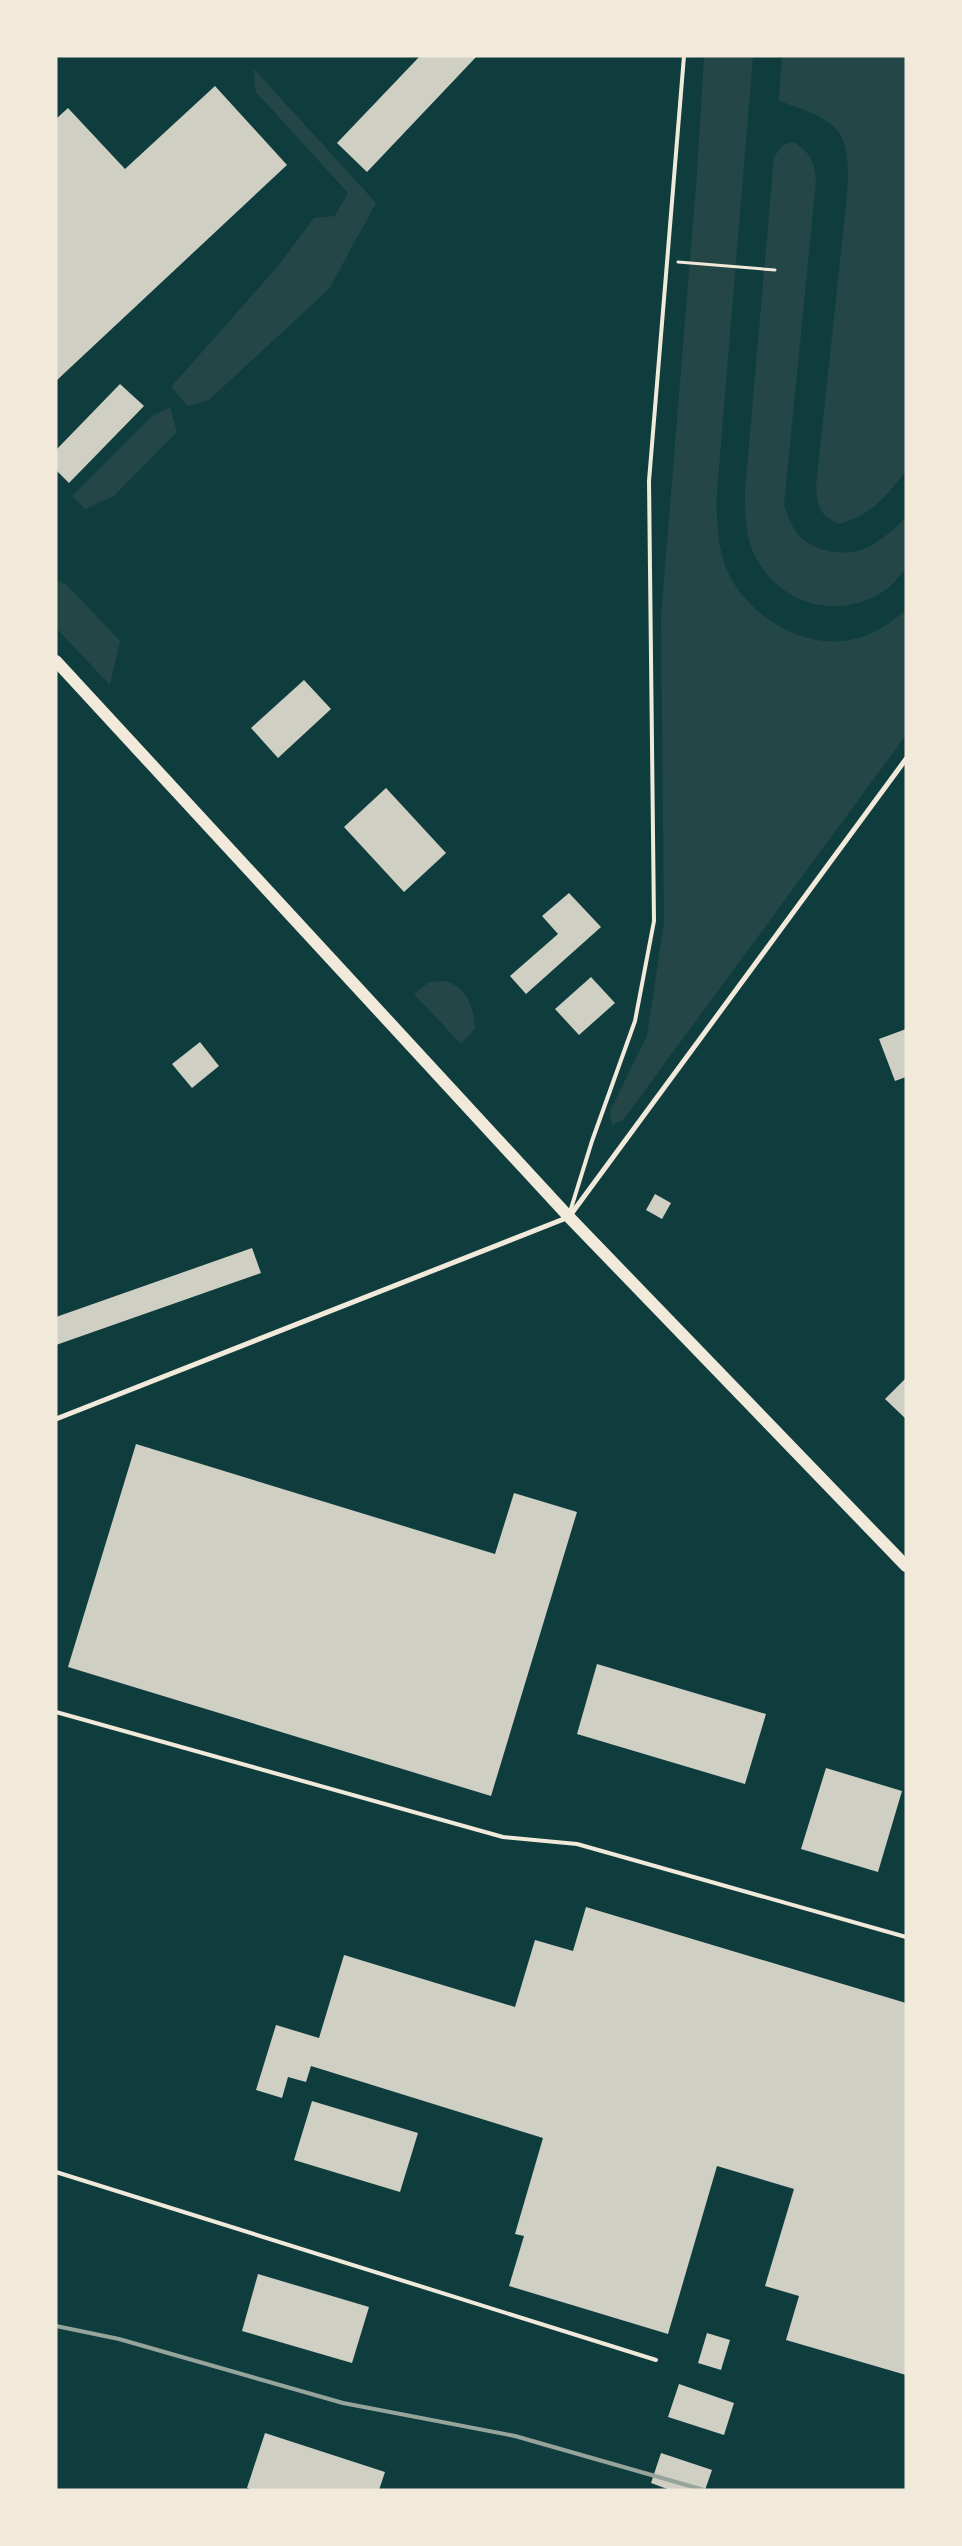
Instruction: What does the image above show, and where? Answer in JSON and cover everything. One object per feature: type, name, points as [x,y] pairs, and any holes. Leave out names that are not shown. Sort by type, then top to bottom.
[{"type":"main road","points":[[56,661],[569,1217],[905,1562]]},
{"type":"street","points":[[56,1419],[569,1217],[906,759]]},
{"type":"lane","points":[[569,1217],[592,1141],[635,1020],[654,921],[649,481],[684,56]]},
{"type":"lane","points":[[56,1712],[503,1837],[577,1844],[906,1937]]},
{"type":"lane","points":[[56,2172],[656,2360]]},
{"type":"path","points":[[667,261],[775,270]]},
{"type":"shaded area","points":[[704,56],[753,56],[716,504],[723,560],[734,584],[746,600],[760,613],[794,633],[812,639],[849,640],[865,636],[880,629],[906,610],[906,735],[623,1120],[612,1125],[610,1111],[647,1036],[664,922],[661,617],[697,173]]},
{"type":"shaded area","points":[[782,56],[906,56],[906,471],[877,504],[860,516],[839,524],[827,517],[820,509],[816,486],[845,215],[848,182],[847,157],[841,136],[829,123],[809,112],[779,101]]},
{"type":"shaded area","points":[[253,68],[376,203],[329,289],[209,400],[188,406],[171,387],[278,266],[314,218],[335,216],[348,193],[256,92]]},
{"type":"shaded area","points":[[793,142],[804,149],[813,163],[816,181],[784,505],[795,530],[801,537],[817,548],[837,552],[857,551],[866,548],[877,542],[906,517],[906,569],[884,591],[864,601],[844,606],[824,606],[805,601],[788,593],[772,580],[759,564],[748,538],[746,524],[745,491],[774,157],[783,145]]},
{"type":"shaded area","points":[[170,407],[177,432],[114,496],[85,509],[72,496],[152,416]]},
{"type":"shaded area","points":[[56,580],[66,584],[120,641],[110,685],[56,628]]},
{"type":"shaded area","points":[[429,982],[449,982],[466,996],[472,1008],[475,1029],[461,1044],[414,994]]},
{"type":"building","points":[[420,56],[477,56],[367,172],[337,143]]},
{"type":"building","points":[[215,86],[287,165],[56,381],[56,119],[68,108],[125,169]]},
{"type":"building","points":[[120,384],[144,406],[69,483],[56,470],[56,450]]},
{"type":"building","points":[[304,680],[331,709],[278,758],[251,728]]},
{"type":"building","points":[[386,788],[446,853],[404,892],[344,827]]},
{"type":"building","points":[[569,893],[601,927],[526,994],[510,976],[558,934],[542,916]]},
{"type":"building","points":[[591,977],[615,1003],[579,1035],[555,1009]]},
{"type":"building","points":[[906,1029],[906,1077],[895,1081],[879,1039]]},
{"type":"building","points":[[200,1042],[219,1066],[192,1088],[172,1064]]},
{"type":"building","points":[[655,1194],[671,1203],[662,1219],[646,1210]]},
{"type":"building","points":[[252,1248],[261,1273],[56,1345],[56,1317]]},
{"type":"building","points":[[906,1378],[906,1419],[885,1399]]},
{"type":"building","points":[[136,1444],[495,1554],[514,1493],[577,1512],[491,1796],[68,1667]]},
{"type":"building","points":[[597,1664],[766,1714],[745,1784],[577,1734]]},
{"type":"building","points":[[826,1768],[902,1791],[878,1872],[801,1849]]},
{"type":"building","points":[[586,1907],[906,2003],[906,2375],[786,2340],[799,2296],[765,2286],[794,2189],[717,2166],[668,2334],[509,2286],[524,2236],[515,2234],[543,2138],[311,2066],[306,2082],[288,2077],[282,2098],[256,2090],[276,2025],[319,2038],[344,1955],[515,2007],[535,1940],[573,1951]]},
{"type":"building","points":[[312,2101],[418,2133],[400,2192],[294,2160]]},
{"type":"building","points":[[258,2274],[369,2307],[352,2363],[242,2331]]},
{"type":"building","points":[[707,2333],[730,2340],[721,2370],[698,2363]]},
{"type":"building","points":[[679,2384],[734,2403],[724,2435],[668,2417]]},
{"type":"building","points":[[265,2433],[385,2472],[379,2490],[253,2490],[247,2488]]},
{"type":"building","points":[[661,2453],[712,2470],[705,2490],[670,2490],[651,2483]]},
{"type":"railway","points":[[56,2326],[119,2339],[343,2403],[515,2436],[704,2490]]}]
